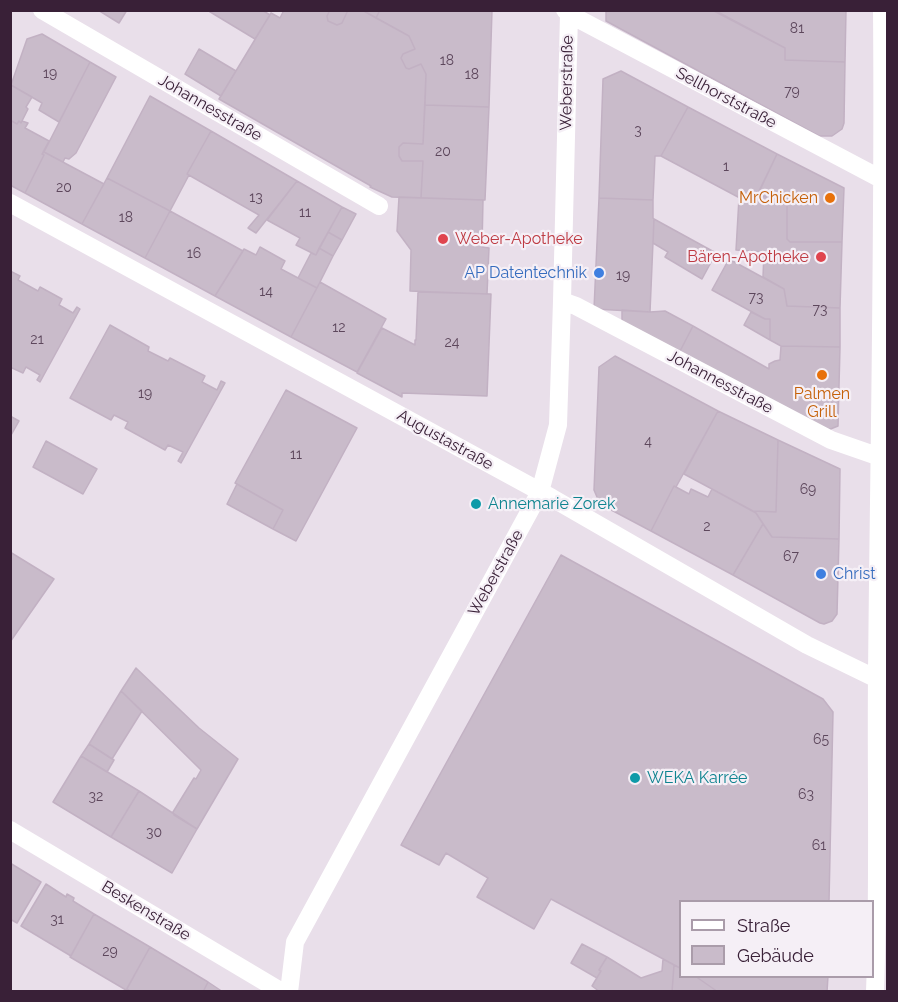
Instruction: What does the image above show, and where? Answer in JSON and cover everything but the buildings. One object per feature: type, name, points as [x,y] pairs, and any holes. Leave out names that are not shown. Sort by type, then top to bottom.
[{"type":"street","name":"Johannesstraße","points":[[42,10],[379,206]]},
{"type":"street","points":[[876,992],[883,923],[877,679],[883,180],[882,10]]},
{"type":"street","name":"Sellhorststraße","points":[[567,12],[883,180]]},
{"type":"street","name":"Weberstraße","points":[[289,992],[295,942],[540,492],[558,425],[567,12]]},
{"type":"street","name":"Augustastraße","points":[[10,203],[540,492],[807,645],[877,679]]},
{"type":"street","name":"Johannesstraße","points":[[562,301],[586,311],[831,440],[880,457]]},
{"type":"street","name":"Beskenstraße","points":[[10,830],[282,992]]},
{"type":"place","name":"MrChicken","points":[[830,198]]},
{"type":"place","name":"Weber-Apotheke","points":[[443,239]]},
{"type":"place","name":"Bären-Apotheke","points":[[821,257]]},
{"type":"place","name":"AP Datentechnik","points":[[599,273]]},
{"type":"place","name":"Palmen Grill","points":[[822,375]]},
{"type":"place","name":"Annemarie Zorek","points":[[476,504]]},
{"type":"place","name":"Christ","points":[[821,574]]},
{"type":"place","name":"WEKA Karrée","points":[[635,778]]}]
